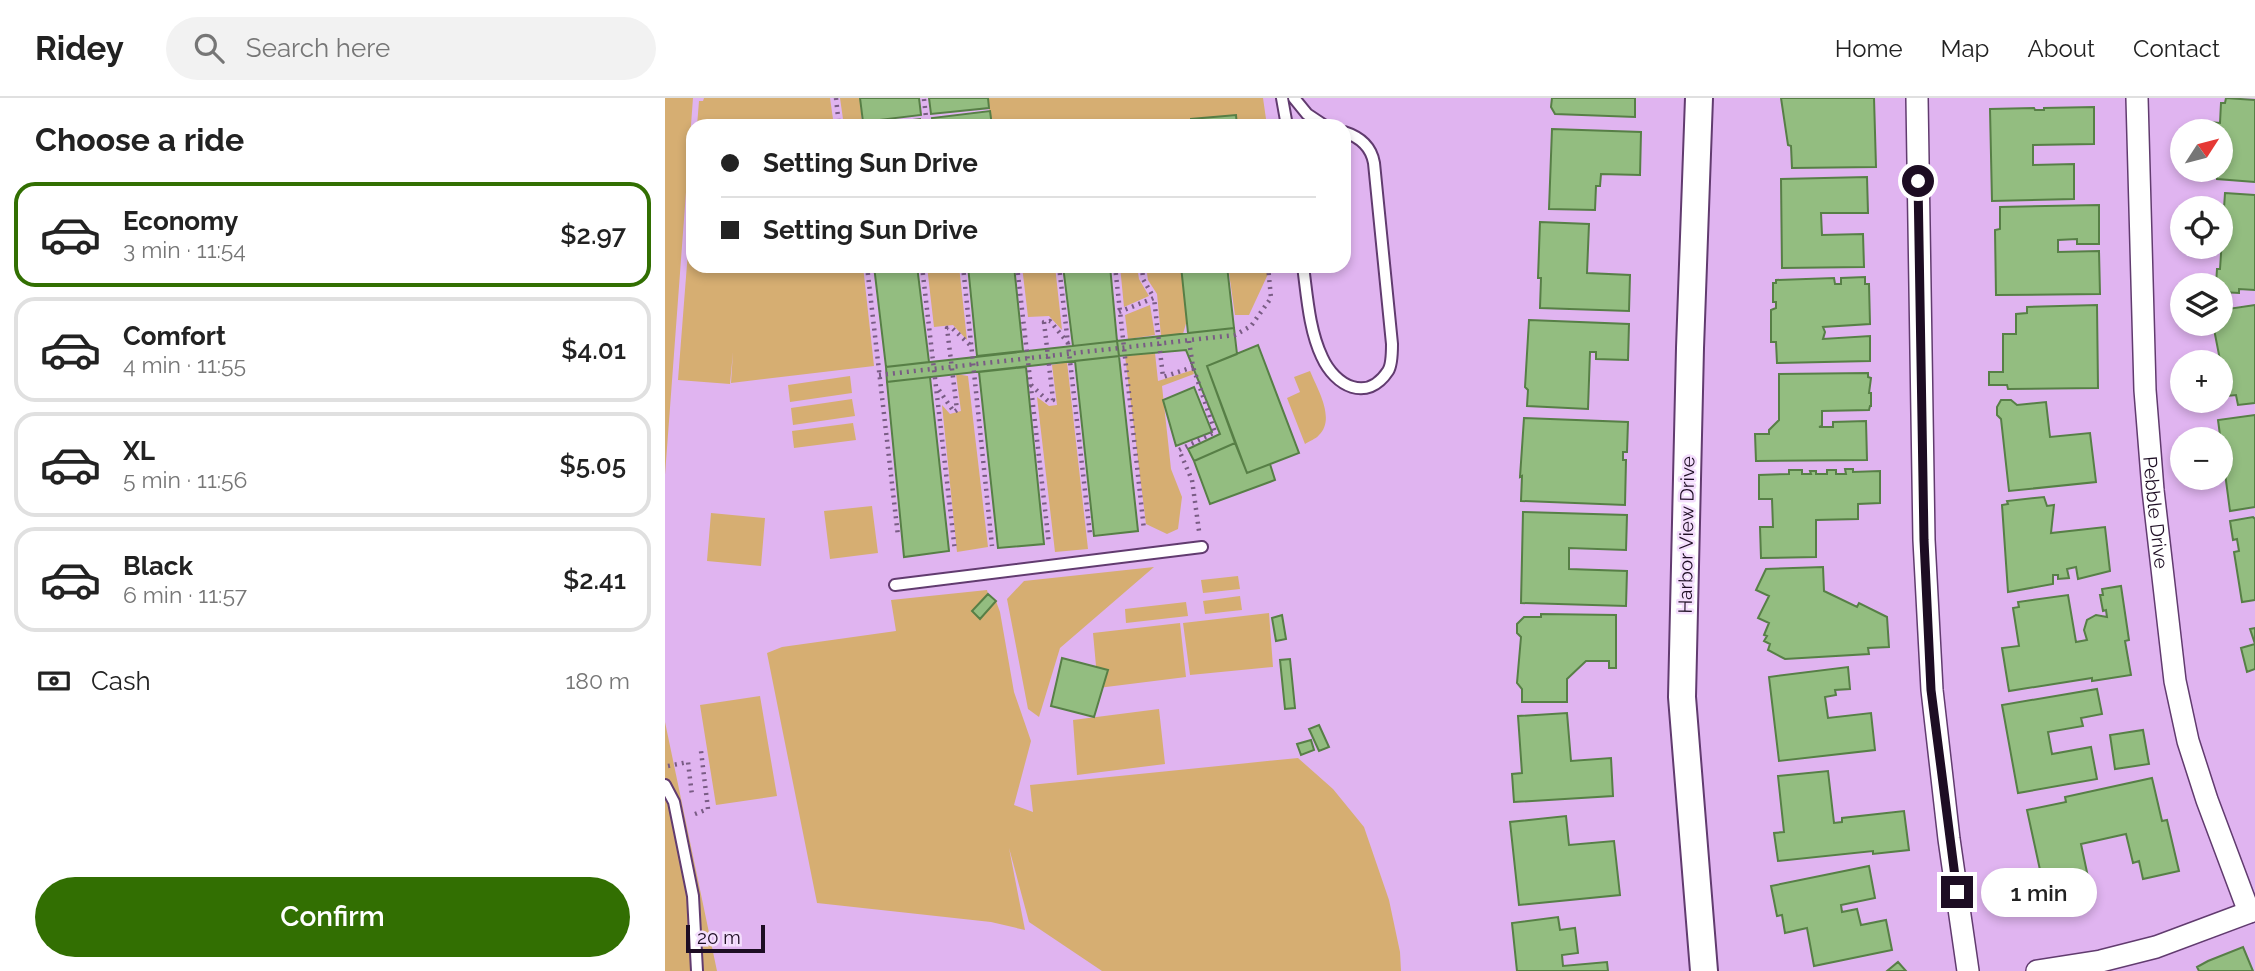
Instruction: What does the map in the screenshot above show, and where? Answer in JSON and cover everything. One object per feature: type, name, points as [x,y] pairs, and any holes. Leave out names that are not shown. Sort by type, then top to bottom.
[{"type":"street","name":"Harbor View Drive","points":[[1699,98],[1682,697],[1704,971]]},
{"type":"street","points":[[1917,98],[1924,540],[1931,690],[1968,971]]},
{"type":"street","name":"Pebble Drive","points":[[2137,98],[2145,390],[2153,490],[2175,681],[2188,741],[2207,800],[2252,911]]},
{"type":"street","points":[[2037,971],[2101,961],[2156,947],[2252,911]]},
{"type":"lane","points":[[1282,98],[1286,119]]},
{"type":"lane","points":[[1294,98],[1314,119]]},
{"type":"lane","points":[[1304,273],[1314,335],[1322,358],[1335,379],[1352,388],[1373,386],[1390,370],[1392,344],[1374,163],[1367,146],[1351,134]]},
{"type":"lane","points":[[895,585],[1202,547]]},
{"type":"lane","points":[[665,785],[674,802],[693,896],[697,971]]},
{"type":"path","points":[[836,98],[838,119]]},
{"type":"path","points":[[924,99],[926,119]]},
{"type":"path","points":[[868,273],[898,536]]},
{"type":"path","points":[[923,273],[955,551]]},
{"type":"path","points":[[964,273],[992,546]]},
{"type":"path","points":[[1018,273],[1049,544]]},
{"type":"path","points":[[1060,273],[1090,534]]},
{"type":"path","points":[[1116,273],[1144,530]]},
{"type":"path","points":[[1143,273],[1154,298],[1163,377],[1192,366]]},
{"type":"path","points":[[879,375],[1235,335],[1251,326],[1271,298],[1269,273]]},
{"type":"path","points":[[1119,312],[1154,298]]},
{"type":"path","points":[[1030,385],[1048,401],[1053,400],[1044,322],[1050,321],[1068,343]]},
{"type":"path","points":[[937,388],[954,412],[957,410],[947,328],[952,328],[971,345]]},
{"type":"path","points":[[1189,341],[1192,366],[1215,432],[1179,450],[1192,480],[1202,547]]},
{"type":"path","points":[[665,766],[688,762],[695,814],[708,808],[701,751]]},
{"type":"shaded area","points":[[665,98],[693,98],[691,119],[686,119],[686,192],[665,475]]},
{"type":"shaded area","points":[[704,98],[830,98],[833,119],[698,119],[699,101]]},
{"type":"shaded area","points":[[840,98],[860,98],[862,119],[843,119]]},
{"type":"shaded area","points":[[988,98],[1263,98],[1266,119],[1236,119],[1236,115],[1191,119],[990,119]]},
{"type":"shaded area","points":[[686,273],[864,273],[874,366],[731,383],[733,352],[730,384],[678,380]]},
{"type":"shaded area","points":[[928,273],[960,273],[967,340],[953,325],[934,327]]},
{"type":"shaded area","points":[[1023,273],[1056,273],[1062,330],[1049,316],[1028,317]]},
{"type":"shaded area","points":[[1121,273],[1138,273],[1149,296],[1124,307]]},
{"type":"shaded area","points":[[1147,273],[1182,273],[1187,320],[1183,334],[1161,336],[1157,294],[1148,280]]},
{"type":"shaded area","points":[[1229,273],[1268,273],[1249,315],[1235,315]]},
{"type":"shaded area","points":[[1150,305],[1155,335],[1128,339],[1125,315]]},
{"type":"shaded area","points":[[1155,353],[1158,381],[1193,370],[1194,374],[1162,386],[1171,469],[1182,497],[1178,529],[1167,534],[1146,524],[1125,356]]},
{"type":"shaded area","points":[[1067,362],[1088,549],[1055,552],[1037,397],[1049,406],[1057,405],[1052,365]]},
{"type":"shaded area","points":[[1310,371],[1323,403],[1326,421],[1319,435],[1305,444],[1287,398],[1300,392],[1294,377]]},
{"type":"shaded area","points":[[956,374],[968,376],[988,547],[957,552],[942,405],[950,414],[961,411]]},
{"type":"shaded area","points":[[850,376],[852,393],[790,402],[788,385]]},
{"type":"shaded area","points":[[852,399],[855,416],[793,425],[791,408]]},
{"type":"shaded area","points":[[853,423],[856,440],[794,448],[792,431]]},
{"type":"shaded area","points":[[872,506],[878,553],[830,559],[824,511]]},
{"type":"shaded area","points":[[711,513],[765,518],[761,566],[707,561]]},
{"type":"shaded area","points":[[1154,567],[1060,648],[1039,717],[1028,709],[1007,599],[1024,581]]},
{"type":"shaded area","points":[[1238,576],[1240,589],[1203,593],[1201,580]]},
{"type":"shaded area","points":[[987,590],[988,594],[972,611],[980,618],[996,601],[1014,692],[1031,741],[1014,805],[1033,812],[1030,785],[1298,758],[1333,789],[1364,827],[1389,900],[1400,952],[1401,971],[1102,971],[1029,922],[1009,848],[1025,930],[991,922],[817,903],[767,653],[782,647],[896,631],[891,600]]},
{"type":"shaded area","points":[[1240,596],[1242,610],[1205,614],[1203,601]]},
{"type":"shaded area","points":[[1186,602],[1188,616],[1126,623],[1125,609]]},
{"type":"shaded area","points":[[1269,613],[1273,667],[1190,675],[1183,623]]},
{"type":"shaded area","points":[[1180,623],[1186,677],[1098,688],[1093,633]]},
{"type":"shaded area","points":[[760,696],[777,796],[716,805],[700,705]]},
{"type":"shaded area","points":[[1159,709],[1165,764],[1077,775],[1073,720]]},
{"type":"shaded area","points":[[665,722],[717,971],[665,971]]},
{"type":"building","points":[[860,98],[919,98],[921,115],[863,119]]},
{"type":"building","points":[[929,98],[988,98],[989,108],[931,114]]},
{"type":"building","points":[[1552,98],[1635,98],[1635,117],[1555,114],[1551,107]]},
{"type":"building","points":[[1781,98],[1874,98],[1876,167],[1792,168],[1791,146],[1788,145]]},
{"type":"building","points":[[2226,98],[2255,100],[2255,182],[2233,180],[2233,119],[2220,119],[2221,103],[2225,103]]},
{"type":"building","points":[[2094,107],[2094,144],[2033,145],[2033,165],[2074,164],[2074,199],[1992,201],[1990,109]]},
{"type":"building","points":[[990,111],[991,119],[932,119]]},
{"type":"building","points":[[1236,115],[1236,119],[1191,119]]},
{"type":"building","points":[[1552,129],[1641,132],[1640,175],[1601,174],[1600,186],[1596,186],[1595,210],[1549,209]]},
{"type":"building","points":[[1867,177],[1868,213],[1821,213],[1822,235],[1863,234],[1864,267],[1782,268],[1781,179]]},
{"type":"building","points":[[2225,193],[2255,195],[2255,290],[2239,289],[2239,293],[2233,293],[2233,273],[2217,273],[2221,259],[2233,259],[2233,196],[2225,196]]},
{"type":"building","points":[[2099,205],[2099,244],[2077,244],[2077,239],[2058,240],[2058,252],[2099,251],[2100,294],[1996,295],[1995,230],[2000,229],[2000,207]]},
{"type":"building","points":[[1540,222],[1589,224],[1587,273],[1630,275],[1629,311],[1540,308]]},
{"type":"building","points":[[875,273],[918,273],[929,362],[886,367]]},
{"type":"building","points":[[969,273],[1015,273],[1023,351],[977,356]]},
{"type":"building","points":[[1064,273],[1111,273],[1117,341],[1073,346]]},
{"type":"building","points":[[1182,273],[1228,273],[1234,328],[1188,333]]},
{"type":"building","points":[[1865,277],[1865,284],[1869,284],[1870,324],[1823,327],[1823,339],[1870,336],[1870,361],[1777,363],[1776,342],[1771,342],[1771,310],[1776,308],[1776,302],[1773,302],[1773,283],[1776,283],[1776,280],[1834,278],[1835,284],[1841,284],[1841,278]]},
{"type":"building","points":[[2097,305],[2098,388],[2008,389],[2007,385],[1989,385],[1989,372],[2003,372],[2003,334],[2016,334],[2016,314],[2027,313],[2027,307]]},
{"type":"building","points":[[2255,305],[2255,403],[2238,405],[2236,395],[2233,395],[2233,350],[2218,350],[2215,336],[2233,336],[2233,308]]},
{"type":"building","points":[[1529,320],[1629,324],[1628,360],[1596,359],[1596,352],[1590,352],[1588,409],[1527,406],[1528,390],[1525,387]]},
{"type":"building","points":[[1234,328],[1237,354],[1207,366],[1235,443],[1194,461],[1188,449],[1220,434],[1186,350],[1119,356],[1117,341]]},
{"type":"building","points":[[1117,341],[1119,356],[887,382],[886,367]]},
{"type":"building","points":[[1258,345],[1299,453],[1247,473],[1207,366]]},
{"type":"building","points":[[1119,356],[1138,531],[1094,536],[1075,361]]},
{"type":"building","points":[[1026,367],[1044,544],[998,548],[979,372]]},
{"type":"building","points":[[1868,373],[1871,378],[1869,410],[1822,411],[1822,426],[1819,427],[1833,427],[1833,422],[1866,421],[1867,460],[1756,461],[1755,434],[1769,434],[1769,430],[1779,420],[1779,374]]},
{"type":"building","points":[[930,377],[949,551],[904,557],[887,382]]},
{"type":"building","points":[[1194,387],[1212,432],[1176,446],[1163,400]]},
{"type":"building","points":[[2001,400],[2011,400],[2017,405],[2046,402],[2050,437],[2090,433],[2096,482],[2009,491],[2001,419],[1997,415]]},
{"type":"building","points":[[2255,415],[2255,507],[2230,511],[2227,490],[2233,490],[2233,427],[2219,427],[2218,420]]},
{"type":"building","points":[[1524,418],[1628,422],[1627,452],[1623,452],[1623,460],[1626,460],[1625,505],[1521,501]]},
{"type":"building","points":[[1235,443],[1247,473],[1270,464],[1275,480],[1210,504],[1194,461]]},
{"type":"building","points":[[1845,469],[1853,469],[1853,472],[1880,471],[1880,503],[1858,504],[1858,519],[1816,520],[1816,557],[1761,558],[1760,527],[1773,527],[1772,499],[1759,499],[1759,475],[1789,474],[1789,470],[1802,470],[1802,474],[1816,471],[1816,474],[1827,474],[1827,470],[1836,470],[1836,474],[1846,474]]},
{"type":"building","points":[[2044,497],[2047,506],[2054,505],[2051,533],[2105,527],[2110,571],[2078,579],[2076,567],[2067,569],[2069,578],[2058,579],[2058,575],[2053,575],[2053,584],[2008,592],[2002,505],[2008,504],[2007,501]]},
{"type":"building","points":[[1523,512],[1627,515],[1626,550],[1569,548],[1569,569],[1627,571],[1626,606],[1521,603]]},
{"type":"building","points":[[2253,517],[2255,600],[2242,602],[2234,552],[2239,551],[2237,539],[2233,540],[2230,521]]},
{"type":"building","points":[[1823,567],[1824,591],[1857,607],[1859,603],[1887,617],[1889,647],[1868,648],[1869,654],[1785,659],[1768,650],[1770,644],[1764,641],[1767,636],[1764,635],[1769,623],[1758,618],[1769,596],[1756,590],[1766,569]]},
{"type":"building","points":[[2121,586],[2129,640],[2125,641],[2131,675],[2009,691],[2002,648],[2019,646],[2013,608],[2019,607],[2018,602],[2068,595],[2076,642],[2087,640],[2084,630],[2087,620],[2096,615],[2107,617],[2100,595],[2103,595],[2102,589]]},
{"type":"building","points":[[988,594],[996,601],[980,619],[972,611]]},
{"type":"building","points":[[1541,614],[1616,615],[1616,668],[1609,668],[1609,661],[1586,661],[1567,679],[1567,702],[1522,702],[1522,689],[1517,683],[1521,637],[1517,633],[1517,624],[1524,617],[1541,617]]},
{"type":"building","points":[[1282,615],[1286,639],[1276,641],[1272,618]]},
{"type":"building","points":[[2255,628],[2255,644],[2250,629]]},
{"type":"building","points":[[2255,644],[2255,669],[2247,672],[2241,648]]},
{"type":"building","points":[[1062,658],[1108,670],[1094,717],[1051,706]]},
{"type":"building","points":[[1290,659],[1295,708],[1285,709],[1280,660]]},
{"type":"building","points":[[1848,667],[1850,689],[1835,690],[1836,695],[1825,697],[1828,718],[1871,713],[1875,750],[1779,761],[1769,677]]},
{"type":"building","points":[[2097,689],[2102,714],[2081,718],[2083,726],[2048,732],[2052,754],[2091,747],[2097,779],[2018,793],[2002,705]]},
{"type":"building","points":[[1567,713],[1571,761],[1611,758],[1613,796],[1514,802],[1512,774],[1522,773],[1518,716]]},
{"type":"building","points":[[1319,725],[1329,747],[1319,751],[1309,729]]},
{"type":"building","points":[[2143,730],[2149,764],[2115,769],[2110,735]]},
{"type":"building","points":[[1311,740],[1314,750],[1301,755],[1297,744]]},
{"type":"building","points":[[1828,771],[1834,823],[1842,822],[1842,818],[1904,811],[1909,850],[1778,861],[1774,833],[1784,832],[1778,776]]},
{"type":"building","points":[[2152,778],[2162,821],[2167,820],[2179,871],[2143,879],[2139,861],[2133,863],[2126,834],[2081,844],[2088,877],[2063,883],[2061,875],[2042,879],[2027,810],[2066,802],[2065,797]]},
{"type":"building","points":[[1566,816],[1569,845],[1614,841],[1620,895],[1519,905],[1510,822]]},
{"type":"building","points":[[1869,866],[1875,898],[1841,905],[1842,912],[1857,909],[1861,925],[1886,920],[1892,950],[1814,966],[1807,928],[1785,933],[1782,915],[1777,916],[1771,886]]},
{"type":"building","points":[[1558,917],[1560,930],[1575,928],[1578,953],[1562,955],[1563,966],[1607,962],[1608,971],[1517,971],[1512,923]]},
{"type":"building","points":[[2243,947],[2253,971],[2199,971],[2197,967],[2208,961]]},
{"type":"building","points":[[1898,962],[1906,971],[1887,971]]},
{"type":"route","points":[[1918,181],[1924,540],[1931,690],[1957,892]]}]
